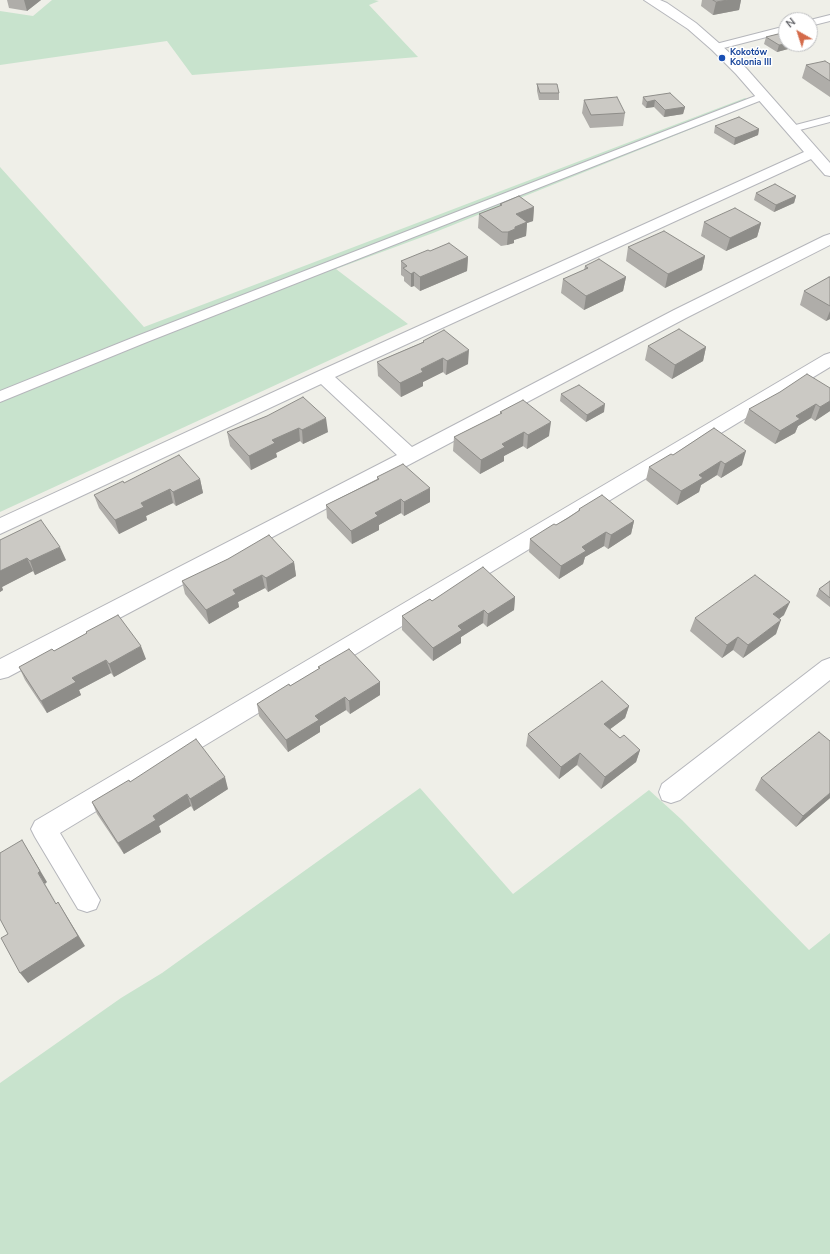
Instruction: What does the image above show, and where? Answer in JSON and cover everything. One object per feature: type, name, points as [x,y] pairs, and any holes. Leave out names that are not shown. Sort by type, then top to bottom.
[{"type":"street","points":[[650,0],[663,6],[692,26],[716,47],[763,96],[830,172]]},
{"type":"street","points":[[0,527],[323,376],[813,153]]},
{"type":"street","points":[[0,670],[680,314],[830,239]]},
{"type":"street","points":[[87,900],[44,829],[830,359]]},
{"type":"street","points":[[323,376],[410,456]]},
{"type":"street","points":[[671,792],[830,667]]},
{"type":"lane","points":[[818,21],[830,18]]},
{"type":"lane","points":[[716,47],[778,31]]},
{"type":"lane","points":[[0,397],[164,331],[763,96]]},
{"type":"lane","points":[[792,129],[830,119]]},
{"type":"green space","points":[[52,0],[374,0],[379,1],[369,5],[418,57],[192,75],[167,41],[0,65],[0,11],[33,16]]},
{"type":"green space","points":[[745,98],[756,103],[433,233],[336,269],[408,324],[0,512],[0,167],[144,327]]},
{"type":"green space","points":[[420,788],[513,894],[649,790],[682,820],[809,950],[830,933],[830,1254],[0,1254],[0,1083],[121,998],[162,973]]},
{"type":"building","points":[[713,0],[728,0],[716,2]]},
{"type":"building","points":[[778,34],[778,44],[766,37]]},
{"type":"building","points":[[825,61],[830,64],[830,81],[806,65]]},
{"type":"building","points":[[537,84],[557,84],[559,93],[540,93]]},
{"type":"building","points":[[670,93],[685,107],[665,110],[655,100],[647,102],[643,97]]},
{"type":"building","points":[[617,97],[625,113],[591,115],[584,100]]},
{"type":"building","points":[[739,117],[759,129],[735,138],[715,126]]},
{"type":"building","points":[[775,184],[796,196],[776,205],[756,193]]},
{"type":"building","points":[[519,196],[534,207],[516,214],[527,222],[515,227],[515,229],[508,232],[502,232],[479,214],[502,205],[500,204]]},
{"type":"building","points":[[735,208],[761,223],[730,238],[704,222]]},
{"type":"building","points":[[664,231],[705,256],[668,274],[628,247]]},
{"type":"building","points":[[449,243],[468,257],[420,277],[414,272],[411,274],[403,268],[407,266],[401,261]]},
{"type":"building","points":[[599,259],[626,277],[586,296],[563,279],[588,268],[585,266]]},
{"type":"building","points":[[830,277],[830,306],[804,291]]},
{"type":"building","points":[[679,329],[706,347],[675,365],[648,346]]},
{"type":"building","points":[[444,330],[469,350],[447,361],[443,358],[421,369],[423,372],[400,383],[377,362],[424,342],[423,341]]},
{"type":"building","points":[[807,374],[830,388],[830,401],[820,407],[816,404],[796,416],[800,419],[780,431],[749,409],[780,392]]},
{"type":"building","points":[[579,385],[605,404],[587,415],[561,394]]},
{"type":"building","points":[[303,397],[326,418],[302,430],[299,428],[272,440],[275,443],[249,456],[227,432],[267,416]]},
{"type":"building","points":[[523,400],[551,422],[528,435],[524,432],[502,444],[505,447],[481,460],[454,437],[502,413],[500,412]]},
{"type":"building","points":[[714,428],[746,451],[725,464],[721,461],[699,475],[703,478],[681,491],[649,467],[671,454],[673,455]]},
{"type":"building","points":[[179,455],[200,479],[173,492],[170,489],[141,503],[144,507],[115,520],[94,495],[123,481],[124,483]]},
{"type":"building","points":[[403,464],[430,488],[404,502],[401,499],[375,513],[378,516],[351,531],[326,505],[379,479],[377,477]]},
{"type":"building","points":[[602,495],[634,521],[611,535],[606,532],[582,547],[586,551],[561,566],[530,539],[554,524],[556,525],[568,518],[580,510],[579,509]]},
{"type":"building","points":[[41,520],[60,547],[30,561],[27,558],[0,571],[0,540]]},
{"type":"building","points":[[269,535],[294,562],[266,578],[262,575],[233,590],[236,594],[206,610],[182,581],[228,559]]},
{"type":"building","points":[[483,567],[515,597],[488,614],[484,610],[458,626],[462,630],[433,648],[402,616],[430,599],[432,601]]},
{"type":"building","points":[[755,575],[790,602],[773,614],[781,620],[748,645],[738,637],[727,645],[695,618]]},
{"type":"building","points":[[830,581],[830,598],[819,589]]},
{"type":"building","points":[[118,615],[141,646],[109,664],[106,660],[72,678],[76,682],[41,701],[19,667],[52,649],[54,651]]},
{"type":"building","points":[[349,649],[380,682],[349,701],[345,697],[315,716],[319,720],[286,740],[257,704],[289,684],[290,686],[320,668],[318,667]]},
{"type":"building","points":[[602,681],[629,706],[604,724],[620,738],[624,735],[640,750],[605,777],[580,753],[561,767],[528,734]]},
{"type":"building","points":[[819,732],[830,741],[830,793],[803,816],[761,778]]},
{"type":"building","points":[[196,739],[225,777],[190,799],[187,794],[153,816],[156,820],[118,843],[92,802],[129,780],[130,782]]},
{"type":"building","points":[[22,840],[40,871],[38,873],[56,904],[58,902],[78,936],[20,973],[1,938],[8,934],[0,919],[0,853]]},
{"type":"place","name":"Kokotów Kolonia III","points":[[722,58]]}]
